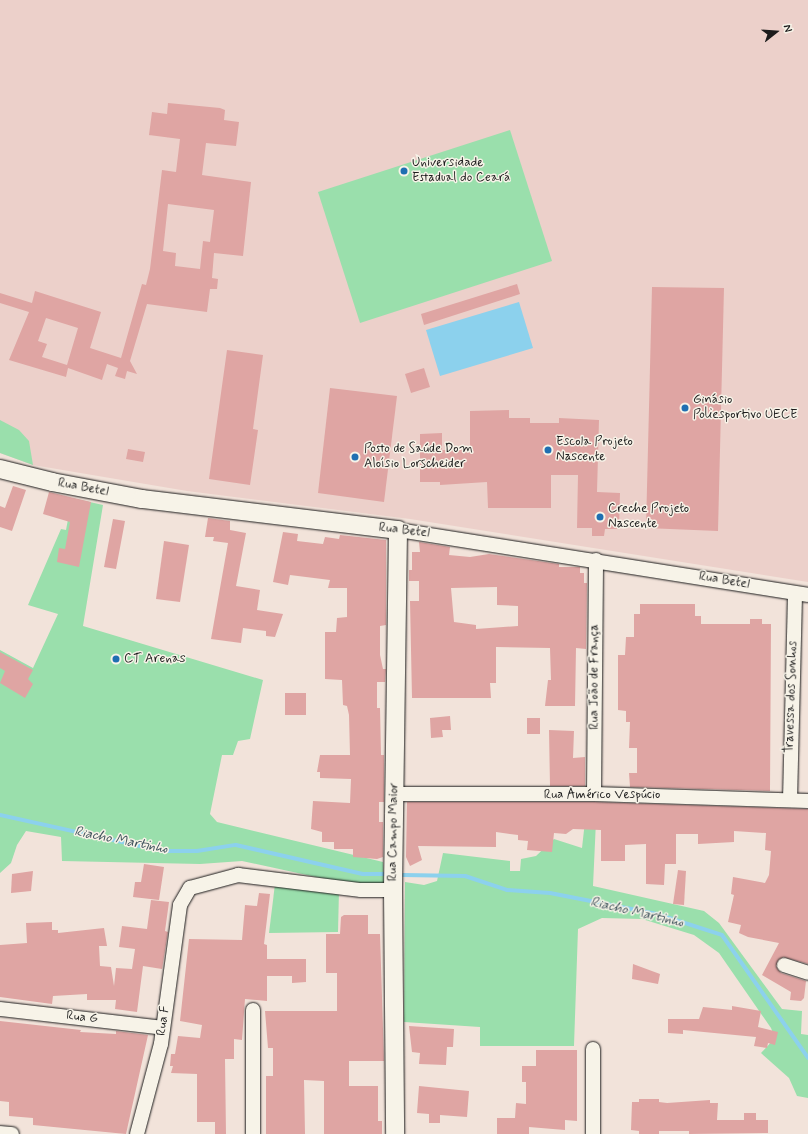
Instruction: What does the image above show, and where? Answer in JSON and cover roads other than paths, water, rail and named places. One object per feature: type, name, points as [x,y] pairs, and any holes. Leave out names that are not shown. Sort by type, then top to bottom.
[{"type":"street","name":"Rua Betel","points":[[0,469],[52,482],[142,499],[398,530],[596,560],[802,594]]},
{"type":"street","name":"Rua Campo Maior","points":[[395,1134],[393,890],[398,530]]},
{"type":"street","name":"Rua João de França","points":[[594,794],[596,560]]},
{"type":"street","name":"Travessa dos Sonhos","points":[[790,800],[802,594]]},
{"type":"street","name":"Rua Américo Vespúcio","points":[[395,794],[594,794],[808,801]]},
{"type":"street","name":"Rua F","points":[[137,1134],[163,1028],[180,905],[190,888],[238,875],[361,890],[393,890]]},
{"type":"street","points":[[784,965],[808,973]]},
{"type":"street","name":"Rua G","points":[[0,1009],[163,1028]]},
{"type":"street","points":[[253,1010],[253,1134]]},
{"type":"street","points":[[593,1048],[594,1134]]},
{"type":"street","points":[[0,1133],[12,1134]]},
{"type":"water","points":[[519,302],[533,348],[440,376],[426,330]]},
{"type":"waterway","name":"Riacho Martinho","points":[[0,815],[163,851],[197,851],[236,845],[363,874],[384,874]]},
{"type":"waterway","name":"Riacho Martinho","points":[[403,875],[465,876],[507,890],[550,893],[657,914],[722,935],[808,1058]]},
{"type":"place","name":"Universidade Estadual do Ceará","points":[[404,171]]},
{"type":"place","name":"Ginásio Poliesportivo UECE","points":[[685,408]]},
{"type":"place","name":"Escola Projeto Nascente","points":[[548,450]]},
{"type":"place","name":"Posto de Saúde Dom Aloísio Lorscheider","points":[[355,457]]},
{"type":"place","name":"Creche Projeto Nascente","points":[[600,517]]},
{"type":"place","name":"CT Arenas","points":[[116,659]]}]
